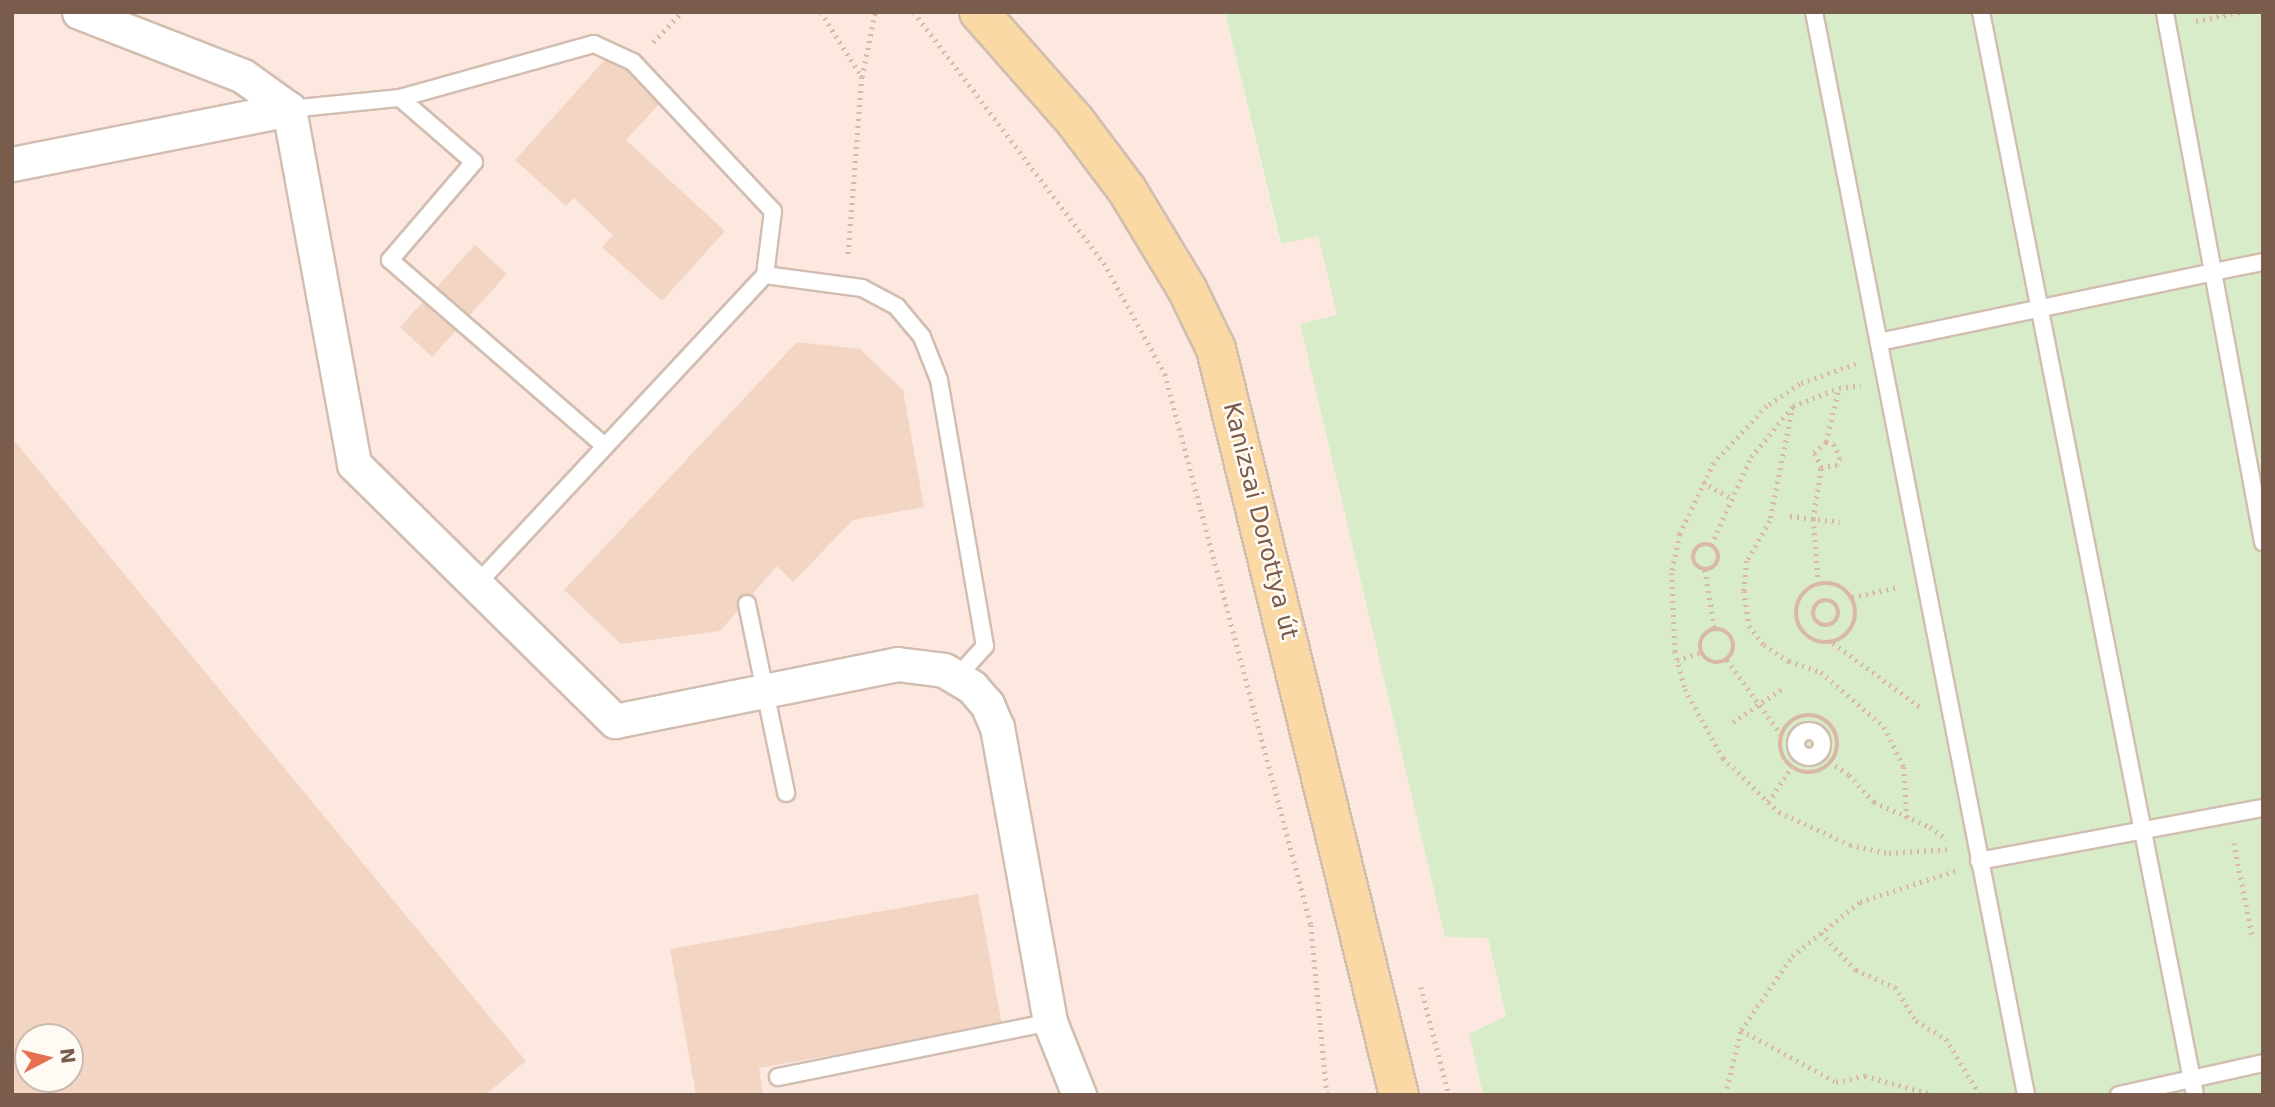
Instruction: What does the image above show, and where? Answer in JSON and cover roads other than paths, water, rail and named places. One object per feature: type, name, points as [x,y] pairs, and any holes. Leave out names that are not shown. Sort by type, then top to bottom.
[{"type":"main road","name":"Kanizsai Dorottya út","points":[[984,14],[1076,121],[1127,190],[1176,270],[1216,349],[1396,1091]]},
{"type":"street","points":[[79,12],[243,76],[289,109],[354,464],[615,721],[897,664],[926,666],[958,676],[987,704],[996,727],[1050,1022],[1079,1095]]},
{"type":"street","points":[[12,164],[289,109]]},
{"type":"lane","points":[[1814,12],[1952,730],[2026,1095]]},
{"type":"lane","points":[[1981,12],[2193,1087]]},
{"type":"lane","points":[[2166,20],[2263,542]]},
{"type":"lane","points":[[289,109],[400,98],[594,44],[633,62],[772,211],[765,275],[475,586]]},
{"type":"lane","points":[[400,98],[474,162],[390,260],[605,446]]},
{"type":"lane","points":[[1879,342],[2263,262]]},
{"type":"lane","points":[[765,275],[846,285],[879,296],[913,323],[939,380],[985,646],[958,676]]},
{"type":"lane","points":[[747,604],[786,793]]},
{"type":"lane","points":[[1979,862],[2263,808]]},
{"type":"lane","points":[[778,1077],[1050,1022]]},
{"type":"lane","points":[[2119,1095],[2193,1087],[2263,1063]]}]
